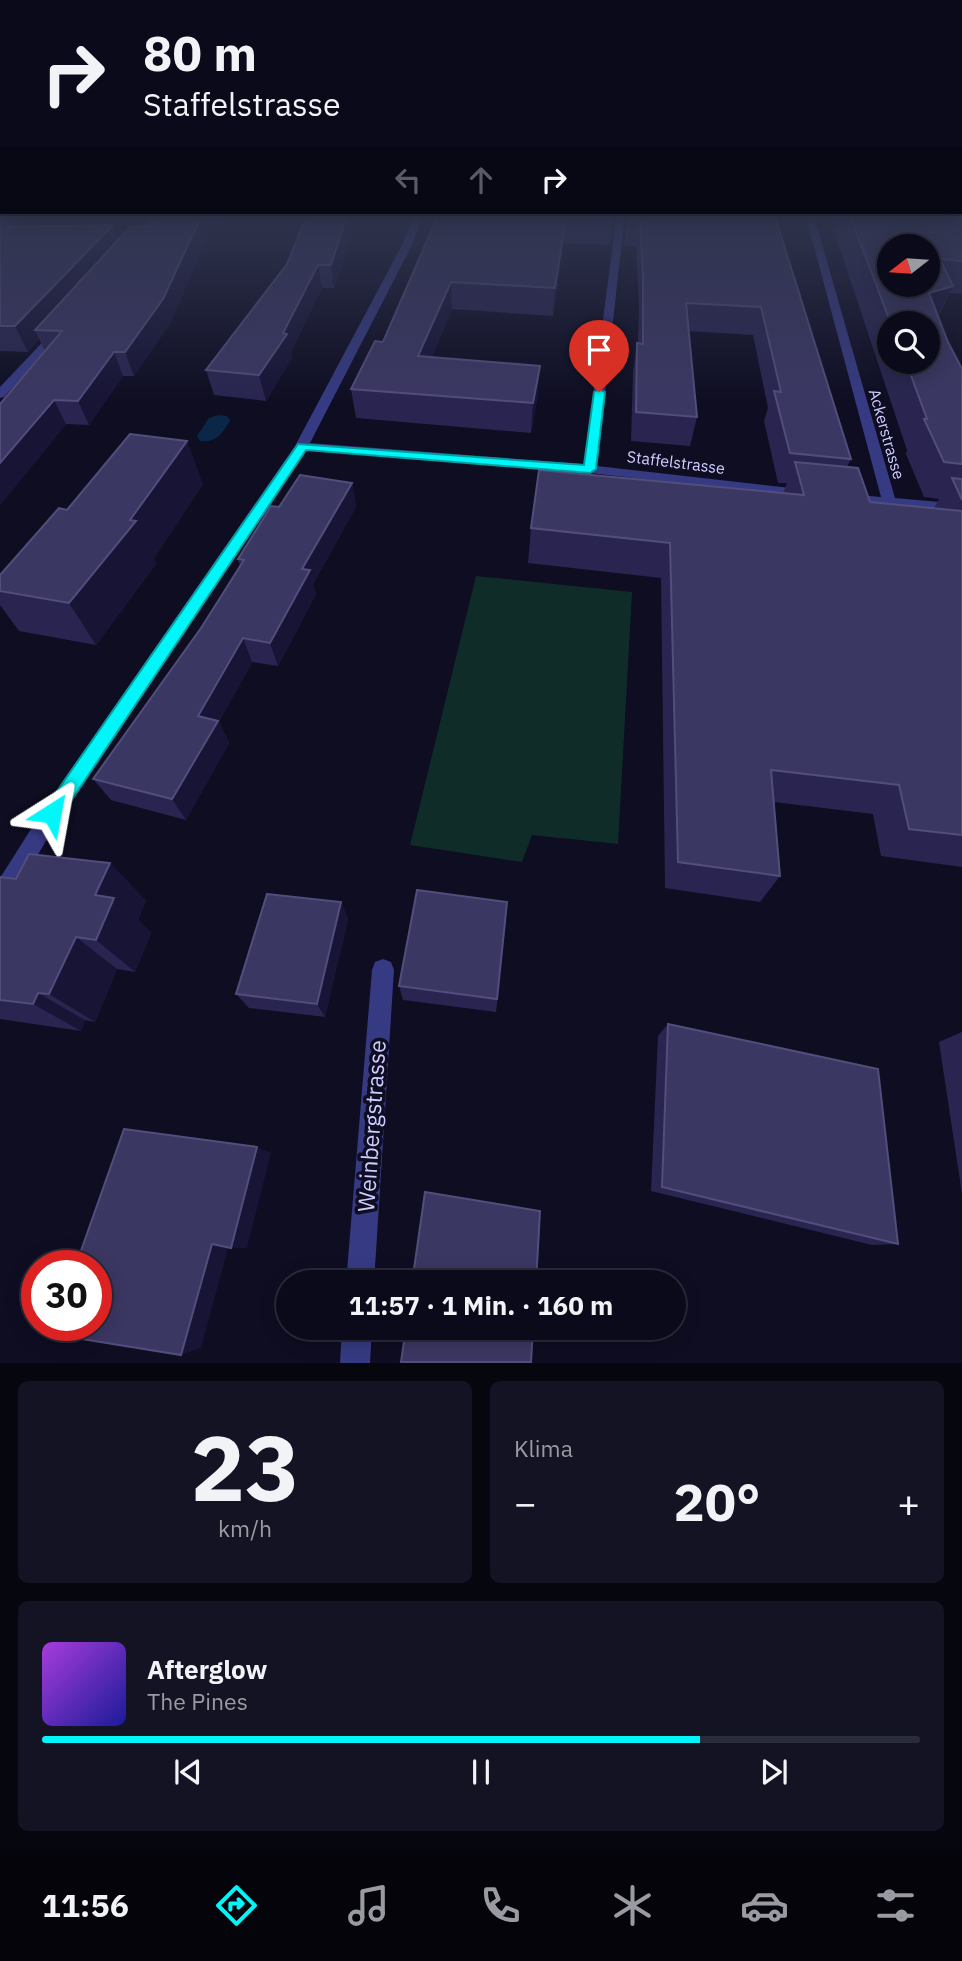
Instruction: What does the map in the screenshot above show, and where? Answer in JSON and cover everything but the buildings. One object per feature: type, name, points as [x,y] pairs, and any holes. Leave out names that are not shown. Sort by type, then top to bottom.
[{"type":"street","points":[[0,898],[52,813],[302,446],[390,277]]},
{"type":"street","points":[[590,469],[613,277]]},
{"type":"street","name":"Ackerstrasse","points":[[826,277],[889,502]]},
{"type":"street","points":[[0,394],[70,318]]},
{"type":"street","name":"Staffelstrasse","points":[[302,446],[590,469],[962,509]]},
{"type":"street","name":"Weinbergstrasse","points":[[361,1270],[383,970]]},
{"type":"street","points":[[355,1363],[356,1340]]},
{"type":"green space","points":[[476,576],[632,592],[618,844],[532,835],[522,862],[410,845]]},
{"type":"water","points":[[227,416],[230,421],[215,439],[200,441],[197,436],[209,418]]},
{"type":"route","points":[[52,813],[302,446],[590,469],[599,392]]}]
